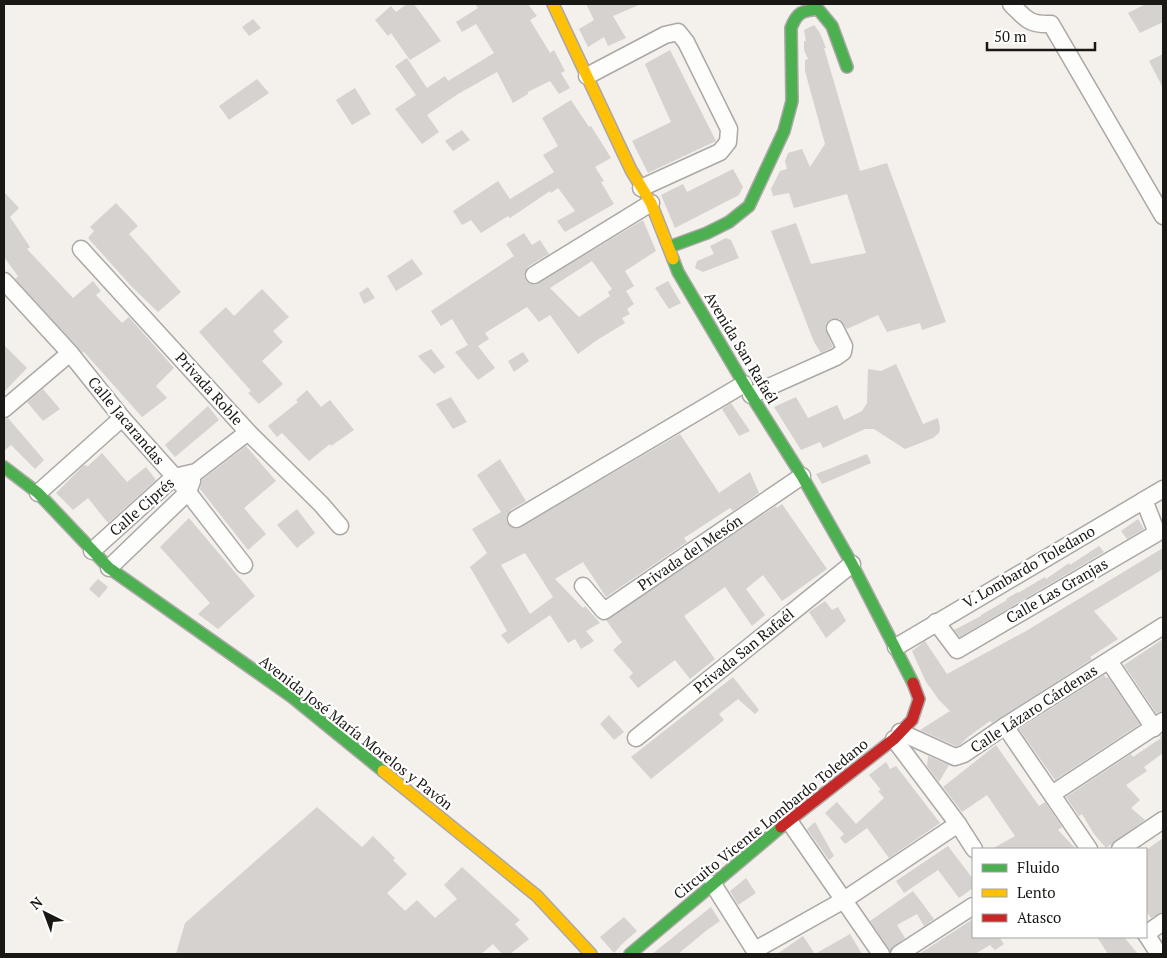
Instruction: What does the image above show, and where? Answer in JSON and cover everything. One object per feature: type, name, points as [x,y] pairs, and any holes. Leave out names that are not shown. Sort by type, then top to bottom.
[{"type":"street","name":"Avenida San Rafaél","points":[[553,4],[641,188],[652,203],[678,272],[747,390],[802,476],[852,564],[896,647],[919,699]]},
{"type":"street","points":[[1011,4],[1034,24],[1051,24],[1163,216]]},
{"type":"street","points":[[668,247],[707,233],[729,222],[749,206],[784,132],[792,101],[791,28],[794,16],[818,8],[832,26],[846,66]]},
{"type":"street","points":[[587,76],[665,35],[678,32],[686,42],[729,129],[728,142],[720,152],[641,188]]},
{"type":"street","points":[[534,276],[652,203]]},
{"type":"street","name":"Privada Roble","points":[[80,249],[248,432],[321,504],[340,526]]},
{"type":"street","name":"Calle Jacarandas","points":[[7,290],[70,353],[122,418],[188,492],[244,565]]},
{"type":"street","points":[[516,520],[747,390],[836,357],[843,352],[844,346],[835,328]]},
{"type":"street","points":[[4,409],[70,353]]},
{"type":"street","points":[[38,493],[122,418]]},
{"type":"street","name":"Calle Ciprés","points":[[92,551],[174,477],[196,472],[248,432]]},
{"type":"street","name":"Avenida José María Morelos y Pavón","points":[[4,468],[38,493],[109,568],[292,697],[537,896],[591,954]]},
{"type":"street","name":"Calle Ciprés","points":[[109,568],[188,492],[196,472]]},
{"type":"street","name":"Privada del Mesón","points":[[584,586],[604,611],[802,476]]},
{"type":"street","name":"V. Lombardo Toledano","points":[[896,647],[1163,489]]},
{"type":"street","name":"Calle Las Granjas","points":[[936,622],[957,650],[1157,533],[1144,500]]},
{"type":"street","name":"Privada San Rafaél","points":[[636,738],[852,564]]},
{"type":"street","name":"Calle Lázaro Cárdenas","points":[[897,736],[955,757],[964,754],[1163,626]]},
{"type":"street","points":[[1052,794],[1158,724],[1108,662]]},
{"type":"street","name":"Circuito Vicente Lombardo Toledano","points":[[630,954],[788,821],[897,736],[912,720],[919,699]]},
{"type":"street","points":[[1005,726],[1087,848]]},
{"type":"street","points":[[897,736],[973,848]]},
{"type":"street","points":[[1121,848],[1163,820]]},
{"type":"street","points":[[788,821],[881,954]]},
{"type":"street","points":[[713,884],[756,952],[844,900],[958,824]]},
{"type":"street","points":[[899,954],[972,907]]},
{"type":"street","points":[[1147,933],[1163,922]]},
{"type":"street","points":[[1147,936],[1159,954]]},
{"type":"building","points":[[407,4],[414,4],[441,41],[410,60],[391,33],[388,36],[375,20],[391,6],[396,12]]},
{"type":"building","points":[[475,4],[528,4],[537,16],[530,20],[550,53],[554,50],[565,71],[561,73],[570,88],[559,94],[550,81],[528,92],[528,94],[513,103],[497,72],[458,94],[427,115],[439,132],[422,144],[395,109],[416,95],[395,66],[407,58],[427,88],[445,76],[448,81],[494,53],[476,24],[462,32],[456,22],[478,8]]},
{"type":"building","points":[[586,4],[641,4],[613,16],[626,38],[608,46],[604,37],[588,47],[579,29],[594,20]]},
{"type":"building","points":[[1146,4],[1163,4],[1163,22],[1140,33],[1128,13]]},
{"type":"building","points":[[253,19],[261,28],[249,36],[242,27]]},
{"type":"building","points":[[814,25],[820,33],[826,48],[824,48],[860,171],[887,163],[946,322],[922,330],[920,323],[887,332],[878,315],[847,329],[840,319],[831,319],[826,323],[825,328],[833,347],[821,353],[814,342],[771,231],[796,223],[811,264],[866,253],[847,194],[794,208],[789,193],[773,196],[771,189],[780,171],[787,169],[785,161],[788,153],[802,149],[810,167],[825,144],[805,71],[805,60],[808,59],[804,50],[804,41],[806,41],[804,30]]},
{"type":"building","points":[[670,50],[716,141],[648,173],[632,141],[671,122],[645,64]]},
{"type":"building","points":[[1163,54],[1163,88],[1149,61]]},
{"type":"building","points":[[257,79],[269,93],[229,120],[219,106]]},
{"type":"building","points":[[355,88],[371,114],[352,125],[336,100]]},
{"type":"building","points":[[571,100],[589,127],[591,126],[611,158],[595,167],[604,181],[601,182],[614,204],[565,232],[557,221],[575,211],[558,188],[551,193],[550,191],[510,218],[508,216],[481,233],[471,220],[462,225],[453,211],[498,181],[510,199],[554,172],[543,155],[558,146],[542,118]]},
{"type":"building","points":[[462,130],[470,140],[453,151],[445,141]]},
{"type":"building","points":[[733,169],[743,187],[739,195],[675,228],[661,195],[683,184],[687,192]]},
{"type":"building","points":[[4,192],[19,208],[10,217],[30,247],[27,249],[73,298],[93,281],[101,291],[96,295],[122,323],[129,317],[174,368],[156,386],[167,398],[142,417],[15,279],[18,276],[4,257]]},
{"type":"building","points":[[116,203],[138,226],[129,234],[181,292],[158,312],[132,287],[88,238],[94,231],[90,227]]},
{"type":"building","points":[[643,220],[656,251],[625,271],[634,286],[626,291],[634,304],[627,309],[630,314],[622,318],[625,323],[578,354],[550,315],[539,322],[527,307],[485,333],[489,339],[478,346],[495,368],[478,380],[455,352],[468,345],[452,319],[441,326],[431,311],[514,256],[506,244],[524,233],[532,245],[540,240],[549,254],[529,266],[525,271],[526,281],[535,285]],"holes":[[[592,261],[612,289],[608,292],[610,296],[579,317],[550,288]]]},
{"type":"building","points":[[726,238],[731,240],[739,258],[703,272],[695,268],[697,261],[714,254],[710,246]]},
{"type":"building","points":[[412,259],[423,274],[396,291],[387,276]]},
{"type":"building","points":[[668,281],[681,303],[669,309],[655,288]]},
{"type":"building","points":[[368,287],[375,298],[364,304],[359,293]]},
{"type":"building","points":[[262,289],[289,317],[273,331],[283,342],[262,361],[283,384],[259,404],[248,393],[251,391],[199,332],[226,307],[234,316]]},
{"type":"building","points":[[4,345],[27,368],[4,392]]},
{"type":"building","points":[[431,349],[445,367],[434,374],[418,356]]},
{"type":"building","points":[[523,352],[529,361],[514,372],[508,361]]},
{"type":"building","points":[[896,364],[923,424],[938,418],[940,428],[939,433],[933,438],[905,449],[874,429],[865,429],[823,448],[820,442],[801,450],[774,407],[796,397],[808,418],[837,405],[844,420],[862,411],[867,403],[868,369],[881,371]]},
{"type":"building","points":[[43,389],[60,409],[43,421],[27,402]]},
{"type":"building","points":[[307,390],[321,407],[330,400],[354,430],[331,446],[330,444],[309,461],[282,433],[277,437],[268,426],[298,402],[296,400]]},
{"type":"building","points":[[451,397],[467,422],[453,429],[436,404]]},
{"type":"building","points":[[731,403],[750,431],[739,436],[722,409]]},
{"type":"building","points":[[208,406],[219,420],[175,457],[165,445]]},
{"type":"building","points":[[8,418],[44,460],[35,469],[11,445],[4,451],[4,419]]},
{"type":"building","points":[[680,434],[719,493],[750,472],[759,493],[733,511],[730,508],[684,538],[687,542],[606,597],[583,562],[555,579],[583,608],[585,606],[600,623],[586,631],[594,641],[581,649],[575,639],[568,643],[550,615],[508,644],[501,635],[507,631],[470,567],[487,553],[472,529],[501,512],[477,475],[500,459],[526,501],[511,510],[507,515],[506,520],[508,524],[512,528],[517,529]],"holes":[[[525,553],[553,597],[530,614],[501,565]]]},
{"type":"building","points":[[246,446],[276,481],[244,508],[266,534],[248,550],[200,489],[202,480]]},
{"type":"building","points":[[102,453],[127,482],[146,467],[156,480],[108,523],[88,498],[73,510],[56,493],[84,465],[88,466]]},
{"type":"building","points":[[867,454],[871,463],[822,484],[816,474]]},
{"type":"building","points":[[782,504],[827,569],[782,601],[763,575],[746,589],[765,615],[752,626],[725,587],[684,616],[715,659],[690,679],[675,660],[638,688],[629,677],[633,673],[613,650],[622,642],[606,620],[776,506],[777,508]]},
{"type":"building","points":[[297,509],[315,533],[297,548],[277,525]]},
{"type":"building","points":[[189,518],[255,596],[218,629],[198,614],[210,603],[160,547]]},
{"type":"building","points":[[1138,519],[1144,529],[1127,539],[1121,531]]},
{"type":"building","points":[[1099,546],[1104,552],[960,637],[954,630],[1045,577],[1046,579]]},
{"type":"building","points":[[1163,548],[1163,569],[1094,611],[1118,639],[1090,657],[1092,659],[992,723],[990,721],[960,745],[956,746],[920,730],[950,711],[926,682],[912,651],[925,641],[947,674],[1026,631]]},
{"type":"building","points":[[98,579],[108,587],[99,598],[89,589]]},
{"type":"building","points":[[825,601],[832,610],[838,607],[846,621],[826,638],[809,612]]},
{"type":"building","points":[[1163,639],[1163,711],[1156,713],[1124,665]]},
{"type":"building","points":[[1104,675],[1106,678],[1108,677],[1140,724],[1055,780],[1019,729]]},
{"type":"building","points":[[733,677],[759,710],[755,714],[738,699],[719,714],[724,720],[651,779],[631,757]]},
{"type":"building","points":[[609,715],[624,732],[614,740],[600,724]]},
{"type":"building","points":[[1163,733],[1163,753],[1144,767],[1147,771],[1126,785],[1140,800],[1131,808],[1145,820],[1106,848],[1094,834],[1082,814],[1079,816],[1066,797],[1131,754],[1133,757],[1161,738],[1160,736]]},
{"type":"building","points":[[996,745],[1039,806],[1045,802],[1062,827],[1058,830],[1075,848],[994,848],[1015,836],[987,795],[962,812],[943,787]]},
{"type":"building","points":[[928,756],[949,765],[939,782],[927,766]]},
{"type":"building","points":[[886,762],[890,769],[896,766],[940,823],[889,858],[867,828],[845,844],[840,838],[844,834],[825,813],[837,802],[856,824],[884,798],[878,791],[881,790],[869,775]]},
{"type":"building","points":[[317,807],[362,847],[373,836],[395,858],[393,860],[407,874],[387,893],[405,911],[417,900],[435,918],[457,899],[444,885],[462,867],[520,920],[515,924],[529,939],[510,954],[502,954],[493,944],[481,954],[176,954],[185,923]]},
{"type":"building","points":[[815,822],[834,856],[829,860],[807,829]]},
{"type":"building","points":[[1163,838],[1163,912],[1151,918],[1147,912],[1147,849]]},
{"type":"building","points":[[948,846],[972,878],[972,889],[959,898],[938,870],[904,893],[896,881]]},
{"type":"building","points":[[746,878],[756,893],[738,905],[730,891]]},
{"type":"building","points":[[913,891],[934,919],[924,926],[917,914],[897,925],[905,938],[890,950],[870,921]]},
{"type":"building","points":[[711,907],[720,921],[678,954],[652,954]]},
{"type":"building","points":[[624,917],[637,931],[614,953],[600,937]]},
{"type":"building","points":[[972,920],[972,938],[1000,938],[1004,944],[995,950],[990,945],[975,954],[919,954]]},
{"type":"building","points":[[850,934],[862,954],[815,954]]},
{"type":"building","points":[[803,936],[815,954],[777,954]]},
{"type":"building","points":[[1098,938],[1125,938],[1138,954],[1108,954]]},
{"type":"traffic: fast","points":[[669,247],[707,233],[729,222],[749,206],[784,131],[792,101],[791,28],[798,15],[818,9],[832,26],[847,67]]},
{"type":"traffic: fast","points":[[673,259],[678,272],[744,384],[802,476],[852,564],[913,683]]},
{"type":"traffic: fast","points":[[4,467],[38,493],[109,568],[292,697],[383,771]]},
{"type":"traffic: fast","points":[[630,954],[781,827]]},
{"type":"traffic: slow","points":[[553,4],[631,170],[651,203],[673,259]]},
{"type":"traffic: slow","points":[[383,771],[537,896],[591,954]]},
{"type":"traffic: jam","points":[[781,827],[894,739],[912,720],[919,699],[913,683]]}]
